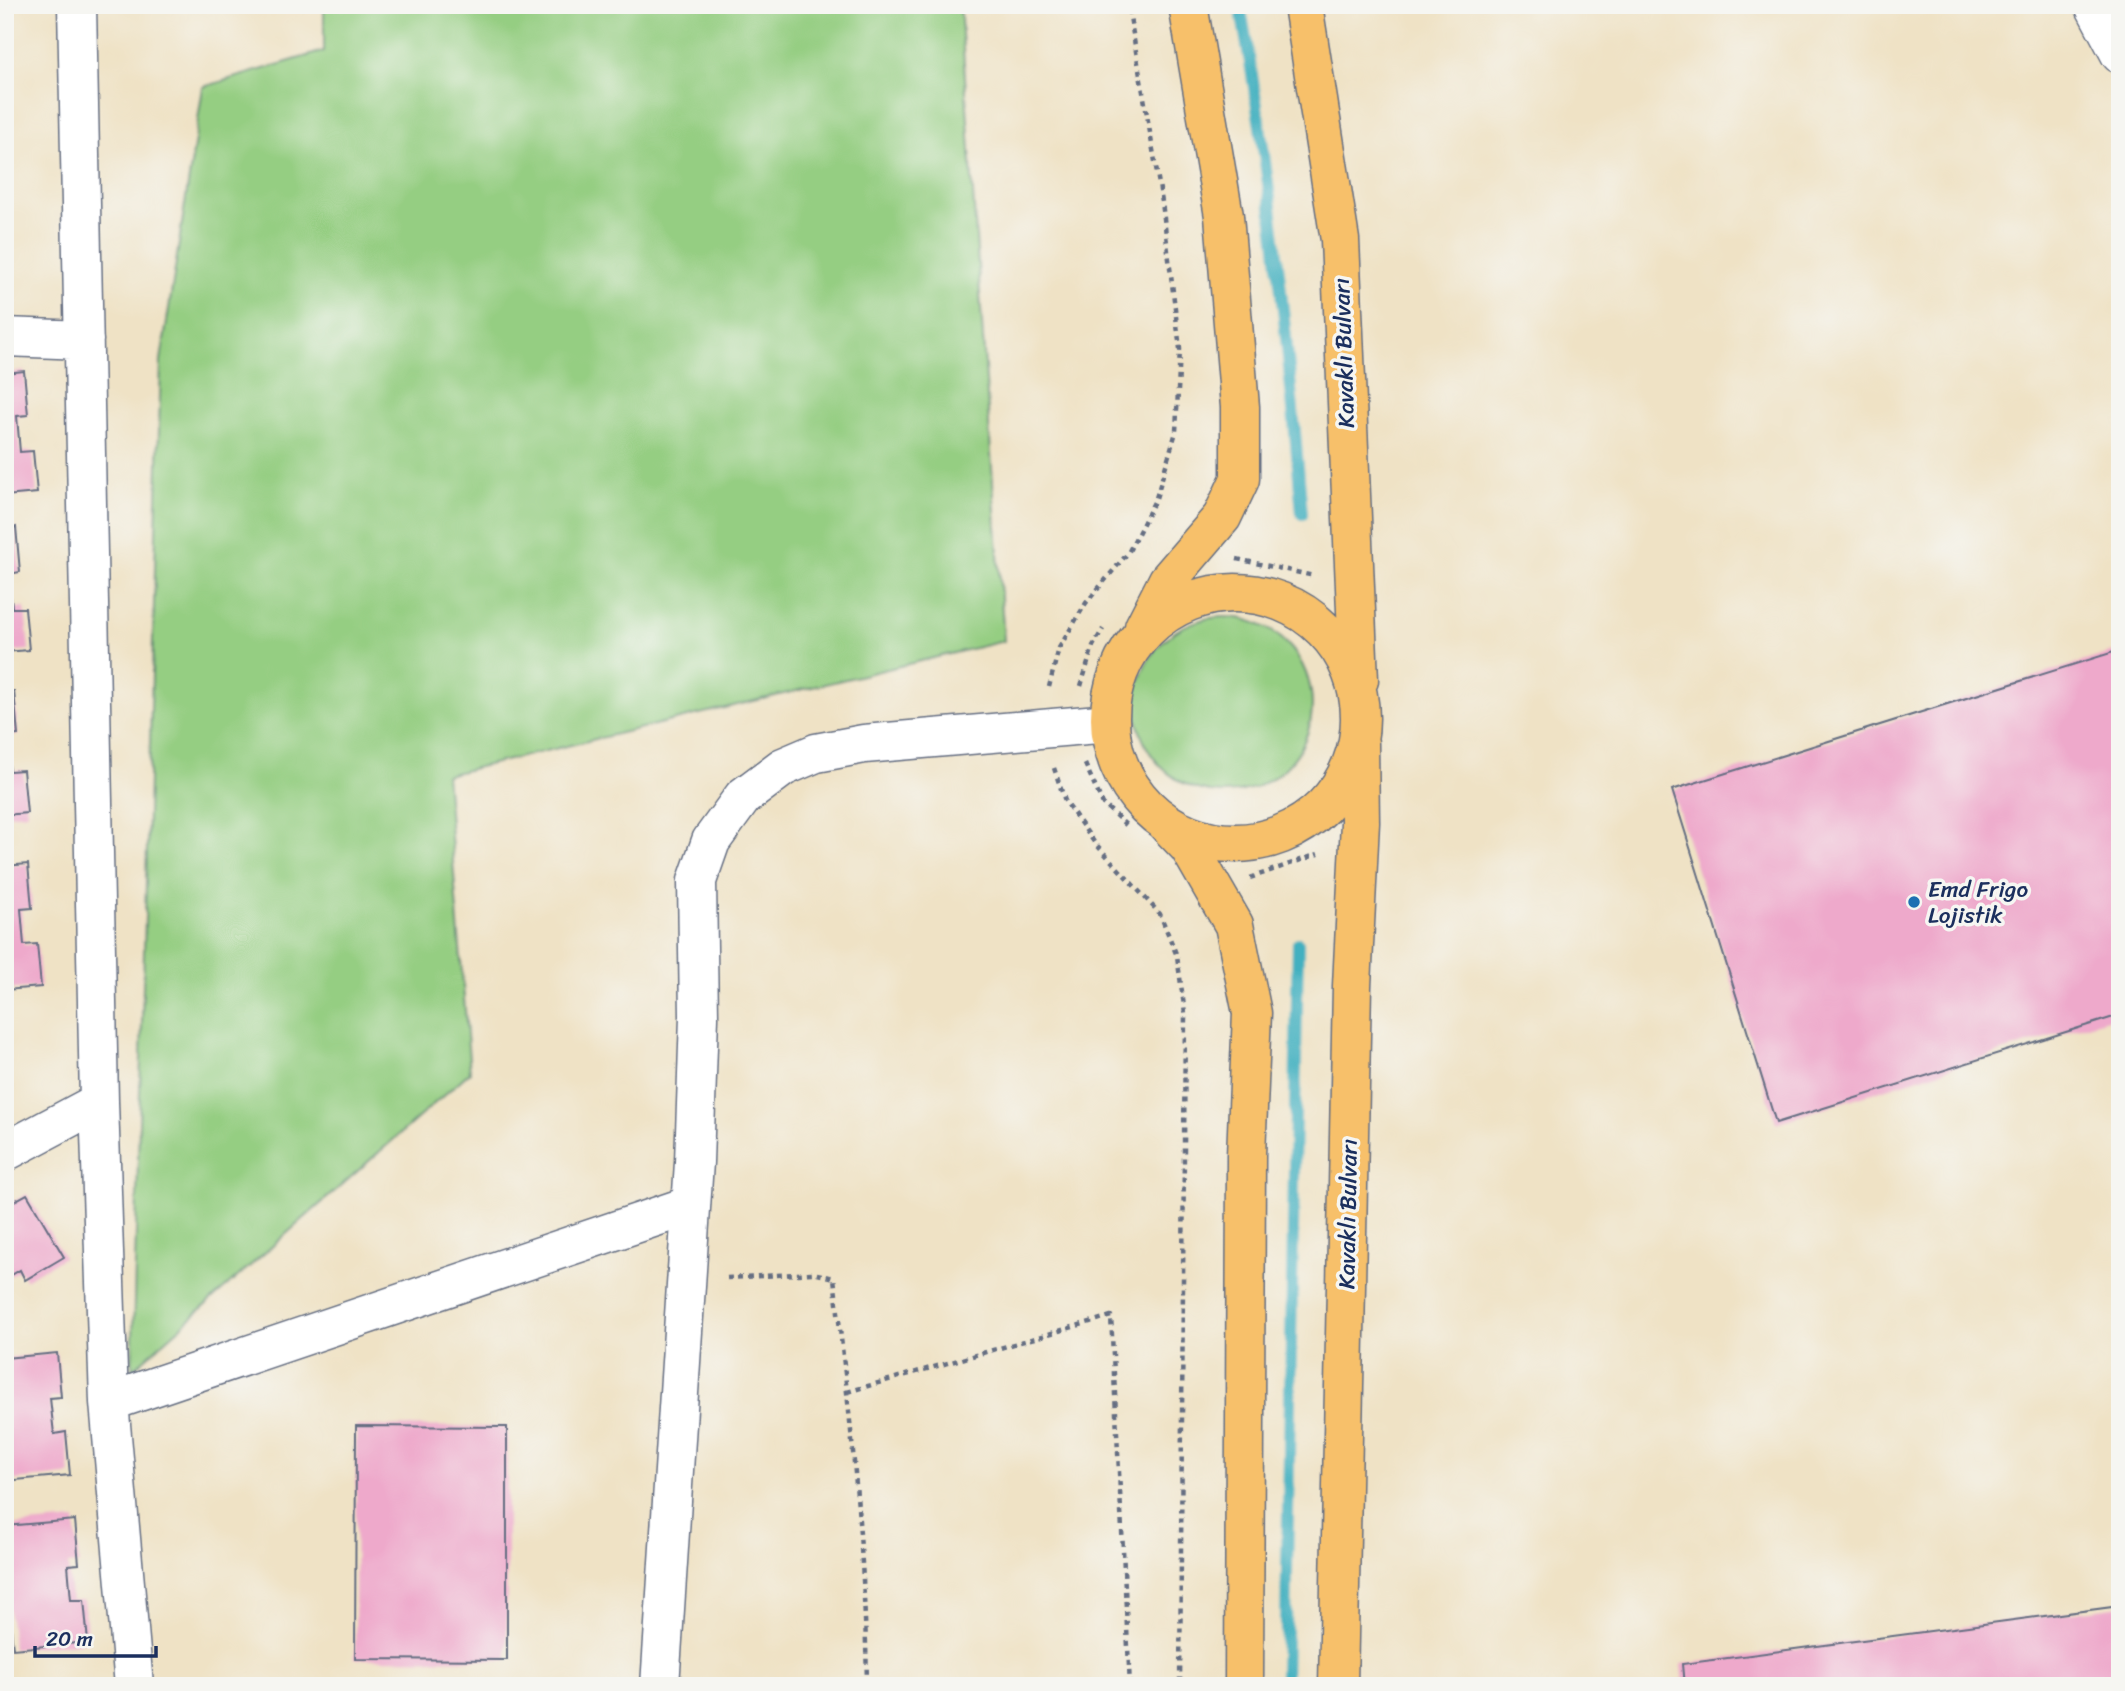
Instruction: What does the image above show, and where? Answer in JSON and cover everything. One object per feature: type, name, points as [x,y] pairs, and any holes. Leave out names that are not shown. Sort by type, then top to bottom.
[{"type":"main road","name":"Kavaklı Bulvarı","points":[[1188,5],[1224,216],[1240,407],[1240,479],[1222,517],[1168,580],[1118,672],[1110,723],[1115,755],[1134,793],[1189,847],[1234,925],[1252,1013],[1246,1155],[1244,1686]]},
{"type":"main road","name":"Kavaklı Bulvarı","points":[[1303,5],[1340,240],[1360,703],[1360,822],[1352,986],[1338,1686]]},
{"type":"main road","name":"Kavaklı Bulvarı","points":[[1140,635],[1173,608],[1213,594],[1256,593],[1294,606],[1326,631],[1349,664],[1360,703]]},
{"type":"main road","name":"Kavaklı Bulvarı","points":[[1165,822],[1204,839],[1244,843],[1284,833],[1318,812],[1327,802],[1344,781],[1359,743]]},
{"type":"street","points":[[77,5],[99,1102],[109,1402],[134,1686]]},
{"type":"street","points":[[2094,5],[2120,54]]},
{"type":"street","points":[[5,337],[84,340]]},
{"type":"street","points":[[660,1686],[691,1205],[699,1017],[697,881],[711,841],[743,797],[783,767],[816,753],[864,744],[1110,723]]},
{"type":"street","points":[[5,1152],[99,1102]]},
{"type":"street","points":[[109,1402],[691,1205]]},
{"type":"path","points":[[1236,559],[1317,576]]},
{"type":"path","points":[[1243,880],[1327,851]]},
{"type":"path","points":[[686,1281],[813,1273],[834,1278],[847,1392],[866,1619],[867,1686]]},
{"type":"path","points":[[847,1392],[1111,1317],[1130,1686]]},
{"type":"green space","points":[[324,5],[960,5],[1004,641],[446,775],[470,1072],[132,1370],[161,360],[203,87],[324,51]]},
{"type":"green space","points":[[1224,617],[1258,624],[1286,643],[1305,671],[1312,705],[1305,739],[1286,767],[1258,786],[1224,793],[1190,786],[1162,767],[1143,739],[1136,705],[1143,671],[1162,643],[1190,624]]},
{"type":"building","points":[[24,371],[28,415],[17,416],[20,452],[33,451],[37,493],[5,496],[5,373]]},
{"type":"building","points":[[16,527],[20,572],[9,574],[12,608],[25,608],[29,650],[5,652],[5,529]]},
{"type":"building","name":"Emd Frigo Lojistik","points":[[2120,650],[2120,1015],[1776,1123],[1672,790]]},
{"type":"building","points":[[5,691],[14,691],[18,735],[5,736]]},
{"type":"building","points":[[5,738],[10,771],[23,770],[27,813],[5,815]]},
{"type":"building","points":[[28,864],[32,908],[21,909],[24,945],[37,944],[41,987],[5,990],[5,866]]},
{"type":"building","points":[[27,1194],[64,1257],[25,1280],[20,1270],[5,1279],[5,1206]]},
{"type":"building","points":[[57,1353],[61,1397],[50,1398],[54,1434],[66,1432],[70,1475],[5,1481],[5,1358]]},
{"type":"building","points":[[356,1426],[507,1427],[507,1660],[355,1659]]},
{"type":"building","points":[[75,1520],[79,1564],[68,1565],[71,1600],[84,1600],[88,1642],[13,1649],[9,1607],[5,1607],[5,1526]]},
{"type":"building","points":[[2120,1606],[2120,1686],[1684,1686],[1682,1664]]},
{"type":"waterway","points":[[1240,5],[1261,132],[1277,259],[1302,514]]},
{"type":"waterway","points":[[1285,1686],[1298,943]]},
{"type":"place","name":"Emd Frigo Lojistik","points":[[1914,902]]}]
